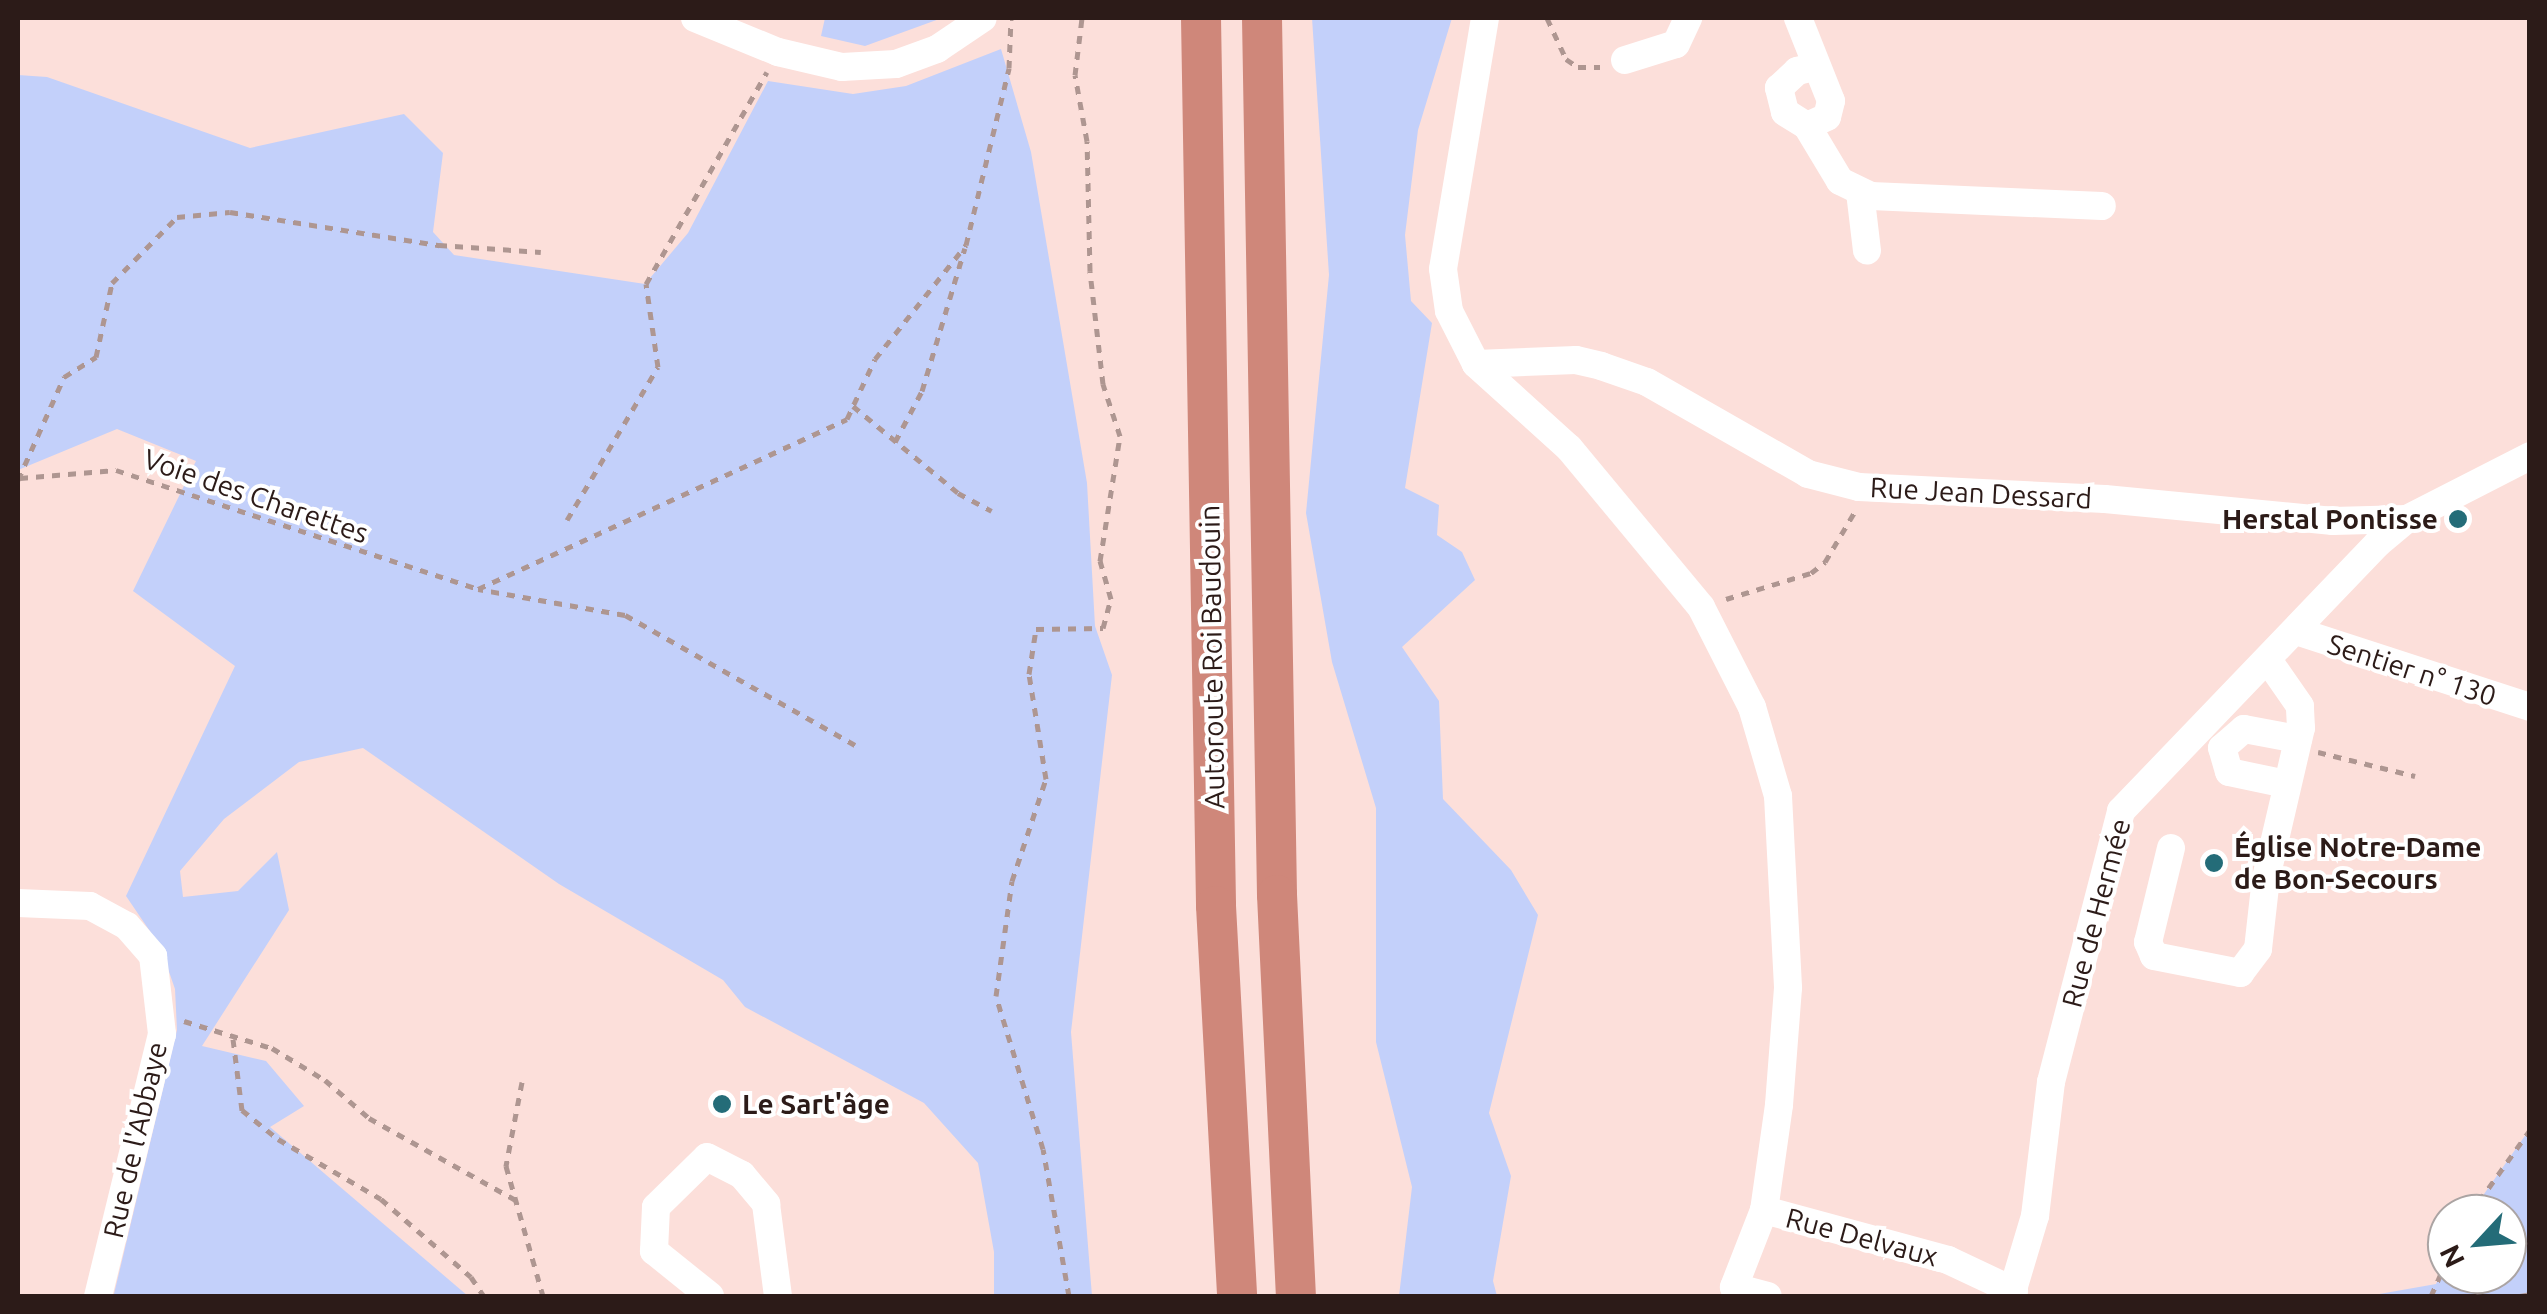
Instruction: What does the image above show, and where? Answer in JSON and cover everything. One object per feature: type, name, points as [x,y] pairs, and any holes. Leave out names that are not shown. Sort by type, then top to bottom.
[{"type":"highway","name":"Autoroute Roi Baudouin","points":[[1202,18],[1216,906],[1237,1296]]},
{"type":"highway","points":[[1262,18],[1276,894],[1296,1296]]},
{"type":"street","points":[[695,18],[778,52],[842,67],[896,64],[937,49],[983,18]]},
{"type":"street","points":[[1485,18],[1443,269],[1449,311],[1476,364],[1569,448],[1701,607],[1752,707],[1778,796],[1788,988],[1764,1210],[1734,1287],[1768,1296]]},
{"type":"street","points":[[1625,60],[1676,44],[1688,18]]},
{"type":"street","points":[[1798,18],[1814,67],[1829,85],[1828,116],[1807,126]]},
{"type":"street","points":[[1814,67],[1797,71],[1779,88],[1786,112],[1807,126],[1840,181],[1860,192],[2102,206]]},
{"type":"street","points":[[1860,192],[1867,251]]},
{"type":"street","name":"Rue Jean Dessard","points":[[1476,364],[1576,360],[1601,366],[1647,382],[1808,474],[1877,490],[2105,499],[2333,521],[2407,519]]},
{"type":"street","points":[[2407,519],[2530,456]]},
{"type":"street","name":"Rue de Hermée","points":[[2012,1294],[2035,1216],[2051,1082],[2121,811],[2363,558],[2407,519]]},
{"type":"street","points":[[2333,521],[2358,538],[2363,558]]},
{"type":"street","name":"Sentier n° 130","points":[[2296,630],[2530,707]]},
{"type":"street","points":[[2171,848],[2148,942],[2154,956],[2240,972],[2258,949],[2300,706],[2268,660]]},
{"type":"street","points":[[2286,784],[2230,772],[2222,748],[2244,730],[2262,728],[2296,743]]},
{"type":"street","name":"Rue de l'Abbaye","points":[[18,903],[90,906],[127,926],[153,956],[160,1022],[98,1296]]},
{"type":"street","points":[[710,1296],[654,1251],[656,1207],[707,1157],[742,1175],[766,1204],[778,1296]]},
{"type":"street","name":"Rue Delvaux","points":[[1764,1210],[1948,1260],[2012,1294]]},
{"type":"path","points":[[895,442],[922,391],[966,245],[1009,68],[1011,18]]},
{"type":"path","points":[[1069,1296],[1042,1149],[996,996],[1012,881],[1046,779],[1029,674],[1036,629],[1103,628],[1111,599],[1100,560],[1120,436],[1102,384],[1090,271],[1087,141],[1075,75],[1082,18]]},
{"type":"path","points":[[1547,18],[1566,58],[1578,67],[1625,60]]},
{"type":"path","points":[[567,520],[658,366],[646,284],[778,52]]},
{"type":"path","points":[[18,478],[64,377],[96,356],[112,283],[177,217],[230,212],[439,245],[541,252]]},
{"type":"path","points":[[478,590],[847,419],[876,358],[966,245]]},
{"type":"path","points":[[853,406],[895,442],[992,511]]},
{"type":"path","name":"Voie des Charettes","points":[[18,478],[116,470],[478,590],[625,615],[855,745]]},
{"type":"path","points":[[1701,607],[1811,573],[1825,562],[1840,528],[1877,490]]},
{"type":"path","points":[[2296,743],[2415,776]]},
{"type":"path","points":[[160,1022],[194,1020],[233,1039],[272,1048],[326,1080],[370,1118],[516,1200]]},
{"type":"path","points":[[233,1039],[242,1110],[278,1139],[381,1199],[471,1277],[484,1296]]},
{"type":"path","points":[[522,1082],[506,1166],[544,1296]]},
{"type":"path","points":[[2484,1194],[2530,1130]]},
{"type":"path","points":[[2520,1296],[2530,1294]]},
{"type":"path","points":[[1676,1296],[1690,1296]]},
{"type":"shaded area","points":[[825,18],[942,18],[865,46],[821,36]]},
{"type":"shaded area","points":[[1312,18],[1452,18],[1418,130],[1405,235],[1411,301],[1432,323],[1405,488],[1439,505],[1437,535],[1462,552],[1475,580],[1402,647],[1439,701],[1443,799],[1511,870],[1538,915],[1489,1113],[1511,1176],[1493,1281],[1497,1296],[1399,1296],[1412,1187],[1376,1042],[1376,808],[1332,662],[1306,513],[1329,275]]},
{"type":"shaded area","points":[[1001,49],[1031,152],[1087,483],[1095,626],[1112,675],[1071,1032],[1092,1296],[994,1296],[994,1252],[978,1163],[924,1103],[745,1007],[723,980],[559,884],[363,748],[299,762],[224,819],[180,871],[183,897],[238,891],[277,852],[289,910],[202,1046],[266,1061],[304,1106],[270,1127],[468,1296],[114,1294],[177,1030],[175,989],[160,946],[126,896],[235,666],[133,591],[196,461],[117,429],[18,470],[18,75],[47,77],[250,148],[404,114],[443,153],[433,232],[454,255],[645,284],[688,233],[768,81],[853,94],[906,86]]},
{"type":"shaded area","points":[[2529,1130],[2529,1296],[2368,1296],[2427,1286],[2427,1294],[2527,1294],[2527,1194],[2484,1194]]},
{"type":"place","name":"Herstal Pontisse","points":[[2458,519]]},
{"type":"place","name":"Église Notre-Dame de Bon-Secours","points":[[2214,863]]},
{"type":"place","name":"Le Sart'âge","points":[[722,1104]]}]
